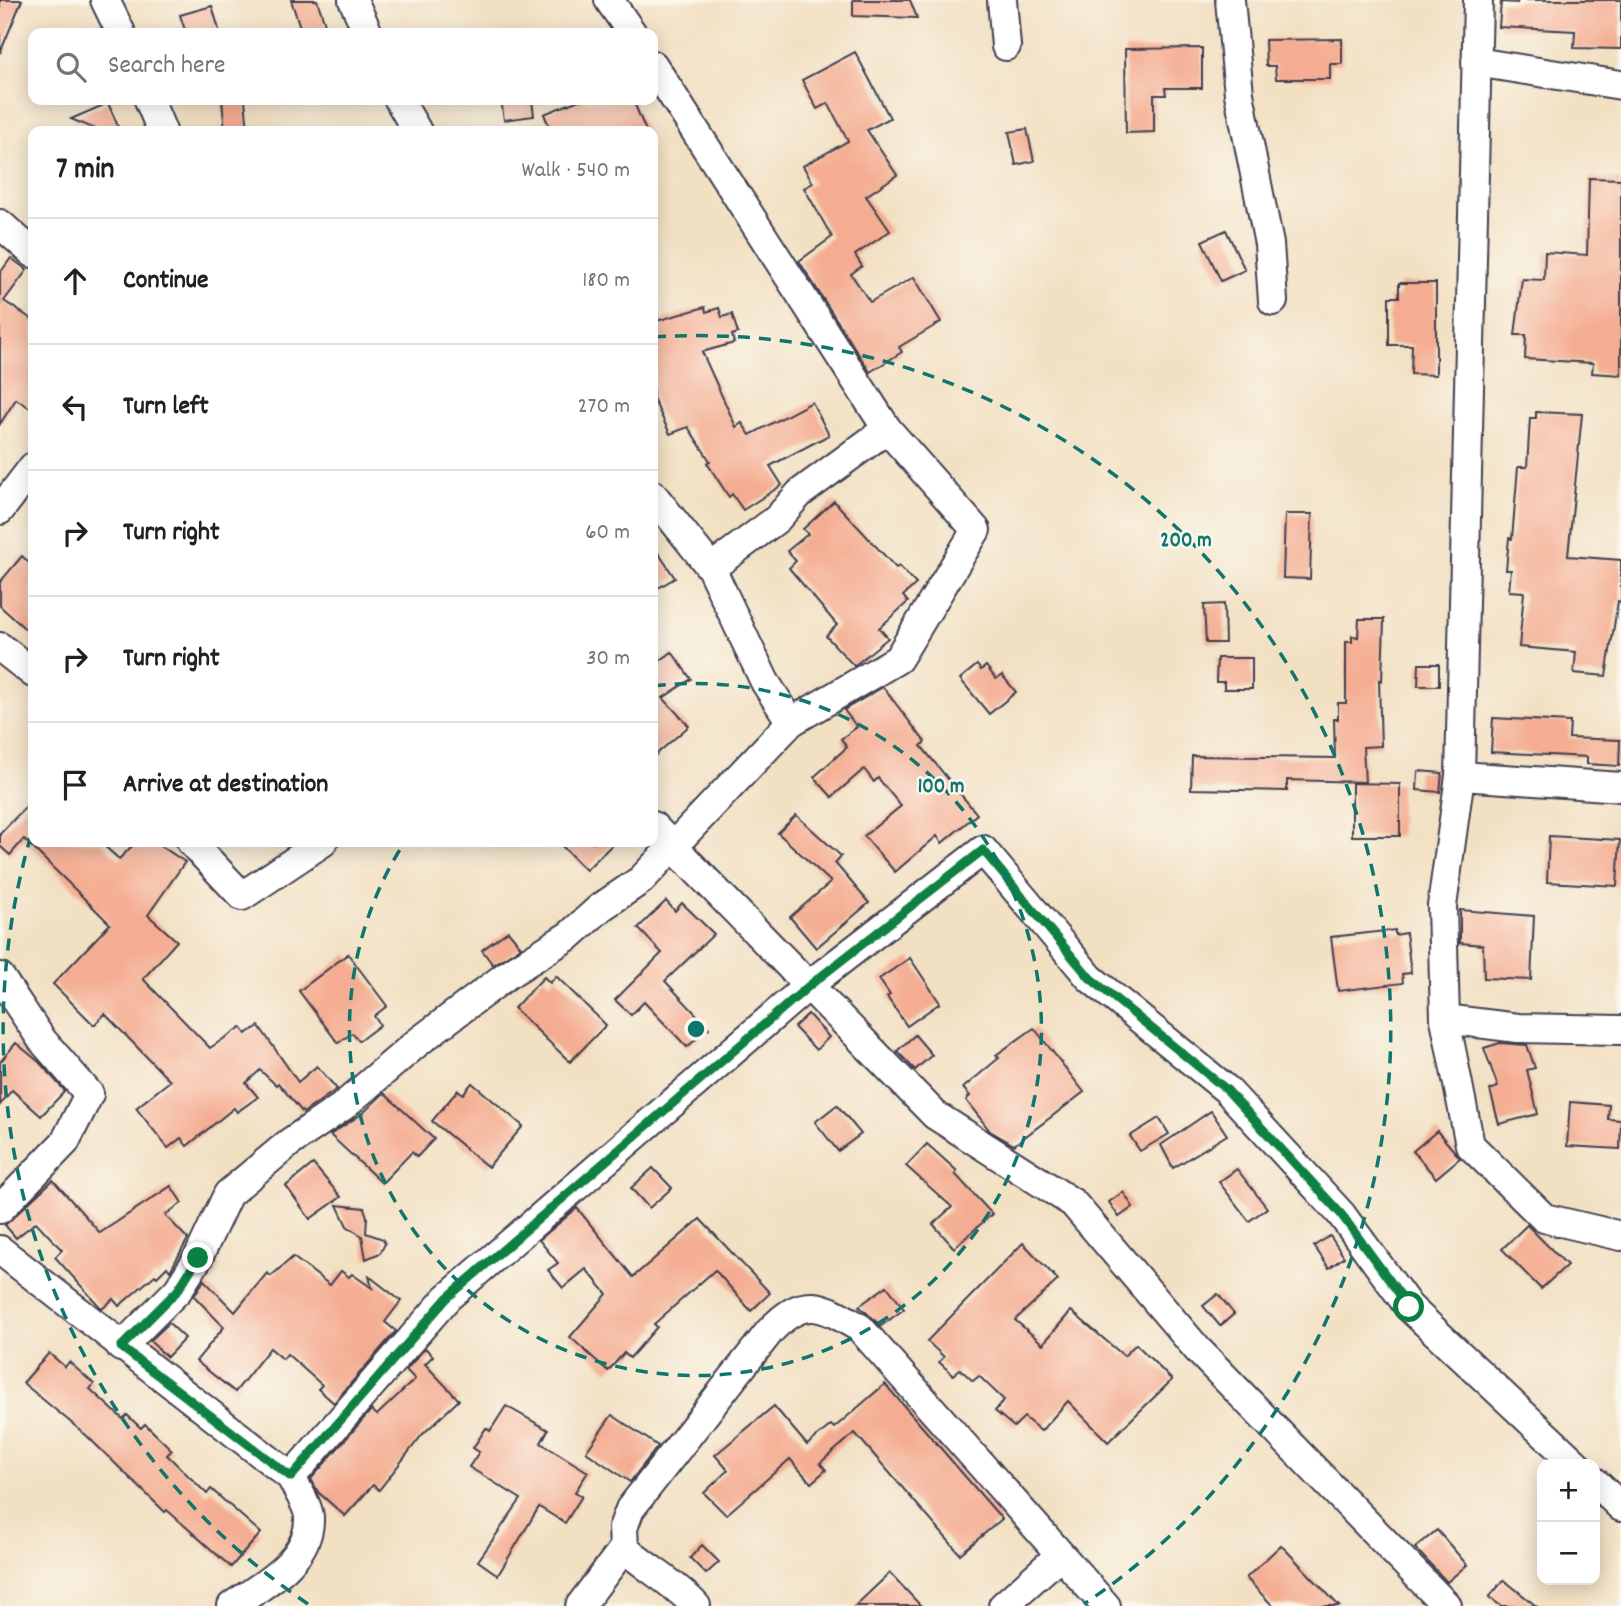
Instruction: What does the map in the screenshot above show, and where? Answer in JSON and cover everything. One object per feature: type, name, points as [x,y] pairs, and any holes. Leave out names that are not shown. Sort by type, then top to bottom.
[{"type":"street","points":[[105,0],[119,28]]},
{"type":"street","points":[[352,0],[366,28]]},
{"type":"street","points":[[609,0],[629,28]]},
{"type":"street","points":[[1002,0],[1006,46]]},
{"type":"street","points":[[1230,0],[1239,94],[1269,244],[1273,301]]},
{"type":"street","points":[[1478,0],[1460,776],[1441,906],[1445,1019],[1469,1145],[1544,1218],[1621,1236]]},
{"type":"street","points":[[1476,62],[1621,85]]},
{"type":"street","points":[[658,73],[887,429],[976,530],[898,659],[791,722],[663,835],[934,1115],[1073,1203],[1198,1350],[1447,1606]]},
{"type":"street","points":[[151,105],[160,126]]},
{"type":"street","points":[[402,105],[413,126]]},
{"type":"street","points":[[0,225],[28,249]]},
{"type":"street","points":[[711,568],[777,519],[800,493],[887,429]]},
{"type":"street","points":[[0,510],[28,474]]},
{"type":"street","points":[[658,501],[711,568],[765,682],[791,722]]},
{"type":"street","points":[[0,647],[28,669]]},
{"type":"street","points":[[1460,776],[1621,787]]},
{"type":"street","points":[[196,847],[242,896],[316,847]]},
{"type":"street","points":[[121,1347],[178,1290],[198,1258],[228,1194],[289,1143],[342,1107],[418,1042],[641,880],[657,847]]},
{"type":"street","points":[[291,1477],[447,1298],[810,985],[983,850],[1090,978],[1227,1090],[1341,1214],[1409,1307],[1571,1459]]},
{"type":"street","points":[[0,977],[41,1040],[89,1094],[65,1142],[0,1209]]},
{"type":"street","points":[[1445,1019],[1518,1028],[1621,1030]]},
{"type":"street","points":[[0,1250],[291,1477],[309,1517],[302,1544],[289,1566],[232,1606]]},
{"type":"street","points":[[580,1606],[624,1548],[623,1528],[630,1509],[770,1331],[785,1315],[807,1304],[832,1311],[860,1328],[1106,1606]]},
{"type":"street","points":[[1600,1487],[1621,1507]]},
{"type":"street","points":[[624,1548],[644,1566],[682,1591],[696,1606]]},
{"type":"street","points":[[1003,1606],[1059,1556]]},
{"type":"building","points":[[0,0],[22,0],[0,53]]},
{"type":"building","points":[[291,0],[317,0],[326,28],[300,28]]},
{"type":"building","points":[[853,0],[910,0],[917,18],[853,16]]},
{"type":"building","points":[[1518,0],[1621,0],[1621,49],[1574,48],[1575,31],[1499,27],[1501,2],[1517,3]]},
{"type":"building","points":[[212,6],[219,28],[184,28],[180,15]]},
{"type":"building","points":[[1342,39],[1342,64],[1330,64],[1330,79],[1276,79],[1275,66],[1266,66],[1265,40]]},
{"type":"building","points":[[1202,48],[1202,88],[1165,88],[1166,95],[1154,95],[1154,132],[1126,133],[1125,49]]},
{"type":"building","points":[[855,52],[890,118],[867,130],[897,175],[866,196],[890,231],[855,255],[862,266],[851,274],[870,302],[914,277],[941,322],[899,347],[902,352],[870,372],[799,261],[832,237],[804,188],[813,183],[803,166],[848,141],[828,103],[817,109],[802,80]]},
{"type":"building","points":[[109,105],[118,126],[88,126],[71,119]]},
{"type":"building","points":[[222,105],[245,105],[248,126],[225,126]]},
{"type":"building","points":[[502,105],[533,105],[534,116],[504,120]]},
{"type":"building","points":[[566,105],[635,105],[644,126],[549,126],[544,114]]},
{"type":"building","points":[[1027,129],[1034,161],[1016,165],[1009,132]]},
{"type":"building","points":[[1589,178],[1621,179],[1621,375],[1592,373],[1593,363],[1525,359],[1526,335],[1515,335],[1522,279],[1544,280],[1545,252],[1587,255]]},
{"type":"building","points":[[1226,230],[1245,270],[1221,281],[1202,241]]},
{"type":"building","points":[[11,258],[27,270],[4,301],[28,317],[28,407],[16,399],[0,424],[0,273]]},
{"type":"building","points":[[1399,283],[1436,283],[1436,375],[1411,374],[1412,345],[1389,345],[1389,297],[1399,297]]},
{"type":"building","points":[[705,307],[706,312],[719,308],[722,317],[732,314],[738,333],[732,335],[734,343],[702,352],[736,427],[742,423],[750,435],[812,402],[829,435],[770,466],[782,485],[743,510],[732,494],[729,497],[688,427],[670,434],[658,409],[658,321]]},
{"type":"building","points":[[1536,412],[1582,414],[1568,556],[1621,560],[1621,602],[1618,601],[1606,676],[1574,673],[1576,652],[1519,647],[1524,592],[1509,591],[1511,570],[1506,570],[1509,538],[1512,539],[1518,467],[1527,467],[1530,418],[1536,418]]},
{"type":"building","points":[[834,501],[896,568],[899,566],[916,584],[903,596],[908,602],[879,628],[888,638],[854,666],[826,636],[837,625],[789,568],[796,561],[787,551],[808,534],[803,529]]},
{"type":"building","points":[[1285,514],[1312,514],[1310,579],[1283,578]]},
{"type":"building","points":[[658,552],[675,578],[658,588]]},
{"type":"building","points":[[22,556],[28,562],[28,631],[0,606],[0,582]]},
{"type":"building","points":[[1224,604],[1225,643],[1206,643],[1204,605]]},
{"type":"building","points":[[1359,619],[1384,619],[1382,681],[1379,680],[1381,746],[1363,747],[1365,782],[1287,780],[1287,791],[1191,789],[1192,756],[1335,758],[1334,719],[1338,719],[1338,703],[1346,703],[1346,642],[1352,642],[1352,636],[1358,637]]},
{"type":"building","points":[[672,652],[691,679],[663,698],[689,726],[658,753],[658,662]]},
{"type":"building","points":[[1217,658],[1252,658],[1252,689],[1224,689],[1224,682],[1216,682]]},
{"type":"building","points":[[1419,664],[1439,664],[1439,686],[1418,686]]},
{"type":"building","points":[[977,665],[981,670],[986,666],[996,679],[1002,675],[1016,692],[989,714],[960,679]]},
{"type":"building","points":[[883,687],[925,742],[921,746],[977,814],[942,843],[937,836],[895,872],[864,836],[901,806],[878,778],[874,782],[864,769],[832,797],[814,777],[847,747],[841,739],[857,727],[844,710]]},
{"type":"building","points":[[1493,718],[1570,722],[1569,738],[1620,740],[1619,766],[1587,764],[1587,757],[1491,752]]},
{"type":"building","points":[[1418,771],[1442,773],[1440,792],[1417,790]]},
{"type":"building","points":[[1352,783],[1400,784],[1400,836],[1352,836]]},
{"type":"building","points":[[28,804],[28,843],[24,839],[10,855],[0,846],[0,834]]},
{"type":"building","points":[[796,815],[841,856],[835,863],[869,903],[816,948],[790,917],[831,882],[778,833]]},
{"type":"building","points":[[1549,836],[1620,840],[1617,886],[1547,882]]},
{"type":"building","points":[[32,847],[106,847],[119,859],[131,847],[162,847],[185,862],[148,915],[177,941],[143,979],[210,1048],[241,1027],[246,1034],[259,1026],[298,1082],[317,1066],[337,1089],[303,1113],[278,1083],[276,1085],[260,1070],[246,1083],[258,1097],[237,1112],[234,1108],[187,1146],[181,1138],[168,1148],[136,1108],[170,1081],[105,1014],[94,1025],[53,984],[110,924]]},
{"type":"building","points":[[563,847],[610,847],[586,870]]},
{"type":"building","points":[[666,901],[675,911],[682,903],[714,934],[665,981],[709,1028],[687,1047],[644,1002],[631,1015],[615,1000],[662,953],[638,928]]},
{"type":"building","points":[[1460,910],[1534,916],[1531,980],[1484,978],[1483,945],[1460,943]]},
{"type":"building","points":[[1395,930],[1395,935],[1406,933],[1411,973],[1402,974],[1403,983],[1338,991],[1331,937]]},
{"type":"building","points":[[508,931],[521,947],[493,965],[482,950]]},
{"type":"building","points":[[348,954],[387,1006],[374,1016],[380,1025],[359,1041],[352,1033],[338,1043],[299,991]]},
{"type":"building","points":[[910,958],[940,1003],[907,1026],[887,997],[890,995],[879,979]]},
{"type":"building","points":[[556,976],[606,1025],[570,1062],[514,1008],[544,977],[550,983]]},
{"type":"building","points":[[808,1014],[829,1037],[816,1050],[794,1027]]},
{"type":"building","points":[[1034,1028],[1084,1092],[1014,1145],[990,1131],[966,1100],[970,1096],[963,1088],[999,1058],[996,1055]]},
{"type":"building","points":[[915,1035],[932,1055],[915,1070],[897,1051]]},
{"type":"building","points":[[16,1043],[39,1062],[65,1091],[41,1116],[12,1090],[0,1105],[0,1062]]},
{"type":"building","points":[[1500,1043],[1527,1045],[1535,1068],[1527,1070],[1538,1114],[1499,1124],[1490,1090],[1498,1087],[1484,1048]]},
{"type":"building","points":[[472,1083],[523,1126],[488,1167],[432,1121],[458,1090],[463,1094]]},
{"type":"building","points":[[384,1093],[434,1139],[417,1157],[412,1152],[382,1183],[330,1135],[363,1113]]},
{"type":"building","points":[[1570,1102],[1609,1105],[1608,1119],[1621,1120],[1620,1149],[1567,1146]]},
{"type":"building","points":[[837,1105],[861,1134],[838,1151],[815,1122]]},
{"type":"building","points":[[1211,1111],[1227,1135],[1173,1168],[1161,1145]]},
{"type":"building","points":[[1159,1118],[1169,1134],[1140,1151],[1130,1136]]},
{"type":"building","points":[[1437,1131],[1460,1158],[1436,1178],[1413,1151]]},
{"type":"building","points":[[927,1144],[957,1171],[955,1174],[992,1214],[954,1248],[933,1224],[952,1207],[906,1166]]},
{"type":"building","points":[[313,1164],[341,1197],[310,1219],[286,1186]]},
{"type":"building","points":[[653,1168],[672,1188],[649,1208],[631,1188]]},
{"type":"building","points":[[1237,1169],[1267,1208],[1249,1221],[1219,1182]]},
{"type":"building","points":[[53,1180],[100,1233],[171,1186],[182,1203],[165,1215],[188,1239],[170,1271],[167,1267],[157,1277],[155,1275],[119,1306],[113,1299],[102,1309],[55,1257],[62,1250],[36,1222],[16,1238],[5,1225]]},
{"type":"building","points":[[1123,1192],[1133,1207],[1119,1217],[1109,1202]]},
{"type":"building","points":[[337,1205],[364,1208],[367,1217],[366,1233],[383,1239],[385,1244],[380,1253],[366,1259],[362,1236],[347,1226]]},
{"type":"building","points":[[577,1208],[633,1277],[700,1219],[770,1293],[751,1311],[715,1270],[654,1324],[657,1327],[630,1358],[624,1353],[608,1371],[570,1337],[607,1294],[586,1269],[563,1288],[548,1270],[558,1263],[539,1240]]},
{"type":"building","points":[[1527,1225],[1567,1265],[1541,1289],[1502,1249]]},
{"type":"building","points":[[1330,1236],[1344,1257],[1329,1268],[1314,1246]]},
{"type":"building","points":[[1023,1243],[1058,1280],[1015,1320],[1043,1344],[1071,1311],[1124,1356],[1136,1344],[1172,1380],[1108,1442],[1068,1401],[1041,1431],[1024,1417],[1014,1427],[995,1411],[1004,1400],[979,1376],[973,1381],[960,1369],[953,1375],[939,1362],[944,1357],[927,1341]]},
{"type":"building","points":[[293,1257],[330,1285],[341,1271],[349,1277],[352,1274],[372,1288],[369,1276],[401,1301],[385,1322],[396,1331],[334,1403],[318,1389],[322,1385],[287,1354],[283,1359],[270,1348],[235,1392],[196,1361],[224,1327],[194,1296],[204,1280],[235,1312],[267,1273],[271,1276]]},
{"type":"building","points":[[887,1286],[904,1309],[881,1326],[859,1306]]},
{"type":"building","points":[[1218,1294],[1234,1314],[1220,1326],[1203,1306]]},
{"type":"building","points":[[169,1323],[185,1338],[167,1357],[150,1341]]},
{"type":"building","points":[[425,1348],[433,1356],[425,1364],[459,1400],[422,1435],[379,1490],[373,1485],[345,1516],[318,1492],[311,1479],[371,1410],[377,1415],[415,1379],[406,1370]]},
{"type":"building","points":[[49,1353],[65,1367],[69,1362],[94,1384],[90,1389],[123,1419],[127,1415],[141,1428],[145,1424],[172,1450],[167,1455],[207,1494],[211,1489],[261,1533],[231,1567],[167,1510],[165,1512],[86,1435],[23,1383]]},
{"type":"building","points":[[885,1384],[1002,1519],[960,1554],[855,1433],[820,1463],[826,1470],[811,1483],[790,1459],[726,1515],[704,1493],[728,1470],[715,1455],[774,1406],[807,1445],[831,1425],[834,1428]]},
{"type":"building","points":[[506,1406],[548,1430],[541,1443],[588,1472],[575,1492],[582,1496],[565,1523],[539,1507],[498,1575],[478,1561],[521,1499],[469,1467],[479,1452],[473,1448],[486,1428],[490,1431]]},
{"type":"building","points":[[612,1415],[658,1446],[630,1482],[586,1452]]},
{"type":"building","points":[[1437,1530],[1467,1565],[1447,1582],[1415,1548]]},
{"type":"building","points":[[702,1545],[719,1562],[706,1574],[690,1558]]},
{"type":"building","points":[[1281,1545],[1339,1606],[1273,1606],[1246,1578]]},
{"type":"building","points":[[890,1573],[921,1606],[855,1606]]},
{"type":"building","points":[[1504,1580],[1536,1606],[1501,1606],[1489,1597]]},
{"type":"route","points":[[198,1258],[178,1290],[121,1347],[291,1477],[418,1328],[447,1298],[554,1202],[810,985],[983,850],[1090,978],[1227,1090],[1341,1214],[1409,1307]]}]
